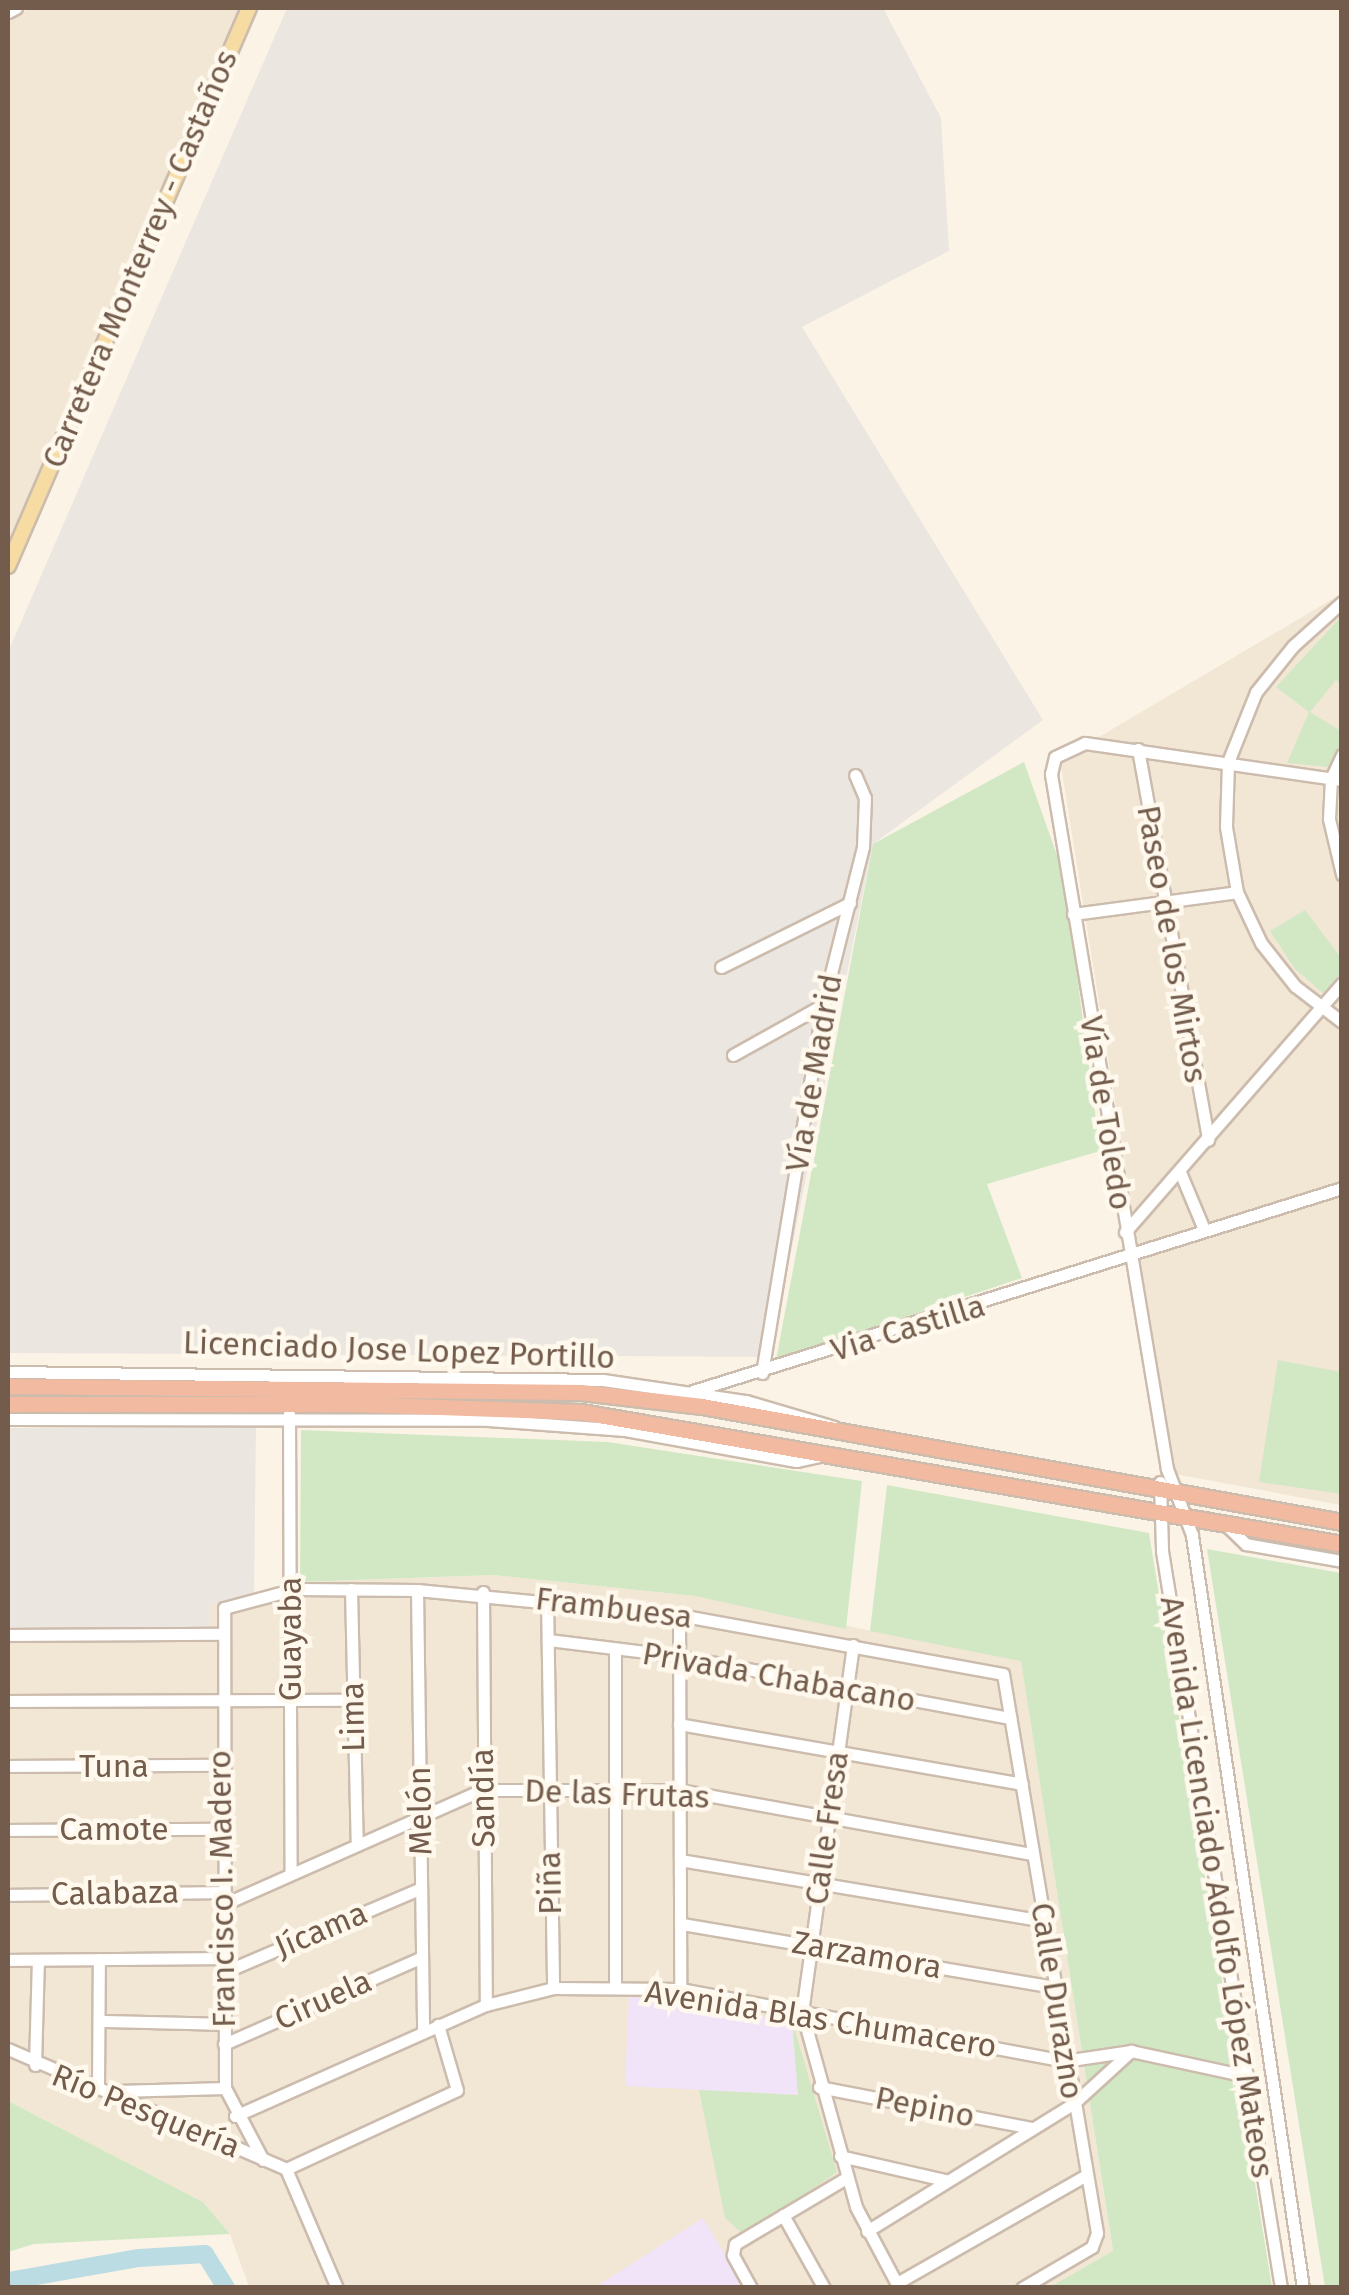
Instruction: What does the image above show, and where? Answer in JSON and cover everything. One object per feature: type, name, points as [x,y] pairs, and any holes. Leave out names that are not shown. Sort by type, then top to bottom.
[{"type":"highway","name":"Licenciado Jose Lopez Portillo","points":[[8,1386],[581,1392],[1165,1487],[1342,1522]]},
{"type":"highway","name":"Licenciado Jose Lopez Portillo","points":[[8,1404],[116,1404],[289,1412],[580,1412],[1342,1544]]},
{"type":"main road","name":"Carretera Monterrey - Castaños","points":[[8,566],[249,8]]},
{"type":"street","points":[[8,12],[16,8]]},
{"type":"street","points":[[1342,602],[1270,672],[1228,762],[1226,827],[1237,892],[1276,965],[1320,1007],[1342,1022]]},
{"type":"street","name":"Vía de Toledo","points":[[1138,749],[1086,743],[1054,757],[1052,807],[1167,1470],[1165,1487]]},
{"type":"street","points":[[1138,749],[1336,780]]},
{"type":"street","name":"Paseo de los Mirtos","points":[[1138,749],[1208,1140]]},
{"type":"street","points":[[1342,756],[1330,838],[1342,874]]},
{"type":"street","name":"Vía de Madrid","points":[[762,1374],[824,1005],[867,823],[856,775]]},
{"type":"street","points":[[1073,914],[1237,892]]},
{"type":"street","points":[[721,967],[850,903]]},
{"type":"street","points":[[1125,1232],[1342,983]]},
{"type":"street","points":[[732,1055],[824,1005]]},
{"type":"street","points":[[1180,1172],[1203,1227]]},
{"type":"street","name":"Via Castilla","points":[[686,1392],[762,1374],[1130,1259],[1158,1241],[1342,1188]]},
{"type":"street","name":"Licenciado Jose Lopez Portillo","points":[[8,1372],[456,1374],[603,1380],[813,1416],[841,1433]]},
{"type":"street","name":"Licenciado Jose Lopez Portillo","points":[[8,1420],[289,1412]]},
{"type":"street","name":"Guayaba","points":[[289,1412],[291,1873]]},
{"type":"street","name":"Avenida Licenciado Adolfo López Mateos","points":[[1165,1487],[1157,1513],[1282,2288]]},
{"type":"street","name":"Avenida Licenciado Adolfo López Mateos","points":[[1165,1487],[1188,1518],[1303,2288]]},
{"type":"street","points":[[1223,1522],[1246,1544],[1342,1561]]},
{"type":"street","name":"Frambuesa","points":[[224,1608],[290,1590],[483,1592],[679,1615],[1003,1674]]},
{"type":"street","name":"Lima","points":[[351,1590],[357,1845]]},
{"type":"street","name":"Melón","points":[[418,1590],[423,2032]]},
{"type":"street","name":"Sandía","points":[[483,1592],[486,2005]]},
{"type":"street","name":"Piña","points":[[548,1598],[553,1988]]},
{"type":"street","name":"Francisco I. Madero","points":[[224,1608],[220,1634],[220,1828],[225,2088],[235,2116],[264,2160]]},
{"type":"street","points":[[679,1615],[680,1990]]},
{"type":"street","points":[[8,1635],[220,1634]]},
{"type":"street","name":"Privada Chabacano","points":[[548,1640],[678,1656],[1010,1718]]},
{"type":"street","name":"Calle Fresa","points":[[802,2012],[853,1645]]},
{"type":"street","points":[[615,1649],[615,1987]]},
{"type":"street","name":"Calle Durazno","points":[[1003,1674],[1064,2061],[1096,2225],[1092,2247],[1022,2288]]},
{"type":"street","points":[[8,1701],[351,1700]]},
{"type":"street","points":[[679,1724],[1022,1784]]},
{"type":"street","name":"Tuna","points":[[8,1766],[220,1765]]},
{"type":"street","name":"De las Frutas","points":[[222,1899],[482,1790],[679,1790],[1032,1854]]},
{"type":"street","name":"Camote","points":[[8,1830],[220,1828]]},
{"type":"street","points":[[680,1860],[820,1880],[1044,1921]]},
{"type":"street","name":"Jícama","points":[[222,1973],[421,1888]]},
{"type":"street","name":"Calabaza","points":[[8,1895],[222,1899]]},
{"type":"street","name":"Zarzamora","points":[[682,1924],[1053,1987]]},
{"type":"street","name":"Ciruela","points":[[224,2044],[422,1956]]},
{"type":"street","points":[[8,1960],[222,1958]]},
{"type":"street","points":[[98,2087],[102,2021],[99,1959]]},
{"type":"street","points":[[34,2065],[38,1960]]},
{"type":"street","name":"Avenida Blas Chumacero","points":[[235,2116],[486,2005],[553,1988],[680,1990],[1064,2061],[1131,2051],[1248,2076]]},
{"type":"street","points":[[802,2012],[846,2178],[867,2231],[898,2285],[1086,2175]]},
{"type":"street","points":[[102,2021],[223,2024]]},
{"type":"street","points":[[337,2288],[286,2169],[457,2090],[438,2025]]},
{"type":"street","name":"Río Pesquería","points":[[8,2048],[34,2065],[112,2092],[286,2169]]},
{"type":"street","points":[[867,2231],[1072,2104],[1131,2051]]},
{"type":"street","points":[[112,2092],[225,2088]]},
{"type":"street","name":"Pepino","points":[[820,2088],[1031,2128]]},
{"type":"street","points":[[840,2156],[944,2180]]},
{"type":"street","points":[[751,2288],[733,2254],[740,2240],[846,2178]]},
{"type":"street","points":[[783,2216],[824,2288]]},
{"type":"shaded area","points":[[31,8],[248,8],[8,562],[8,19]]},
{"type":"shaded area","points":[[287,8],[883,8],[941,118],[949,251],[802,327],[1043,720],[873,844],[770,1357],[8,1353],[8,652]]},
{"type":"shaded area","points":[[1341,594],[1341,1505],[1175,1474],[1060,760]]},
{"type":"shaded area","points":[[256,1427],[254,1601],[210,1604],[209,1628],[8,1631],[8,1428]]},
{"type":"shaded area","points":[[493,1575],[695,1596],[1021,1660],[1113,2252],[1050,2288],[249,2287],[230,2234],[203,2202],[8,2101],[8,1631],[208,1628],[210,1604],[277,1600],[300,1582]]},
{"type":"shaded area","points":[[629,1996],[792,2021],[799,2095],[625,2086]]},
{"type":"shaded area","points":[[703,2218],[744,2287],[594,2288]]},
{"type":"green space","points":[[1341,617],[1341,684],[1336,680],[1310,712],[1341,731],[1341,744],[1329,767],[1287,763],[1309,712],[1276,687]]},
{"type":"green space","points":[[1024,762],[1064,875],[1100,1151],[987,1184],[1022,1278],[776,1360],[873,844]]},
{"type":"green space","points":[[1305,910],[1341,958],[1341,973],[1323,993],[1295,969],[1270,931]]},
{"type":"green space","points":[[1278,1360],[1341,1372],[1341,1494],[1259,1482]]},
{"type":"green space","points":[[301,1430],[608,1442],[862,1481],[846,1629],[695,1596],[493,1575],[300,1582]]},
{"type":"green space","points":[[887,1485],[1149,1533],[1272,2287],[1050,2287],[1113,2251],[1021,1661],[870,1631]]},
{"type":"green space","points":[[1207,1549],[1341,1573],[1341,2287],[1325,2287]]},
{"type":"green space","points":[[792,2021],[837,2172],[745,2236],[725,2218],[699,2090],[798,2095]]},
{"type":"green space","points":[[8,2101],[203,2202],[230,2234],[34,2244],[8,2252]]},
{"type":"waterway","name":"Río Pesquería","points":[[8,2281],[139,2258],[205,2254],[226,2288]]}]
